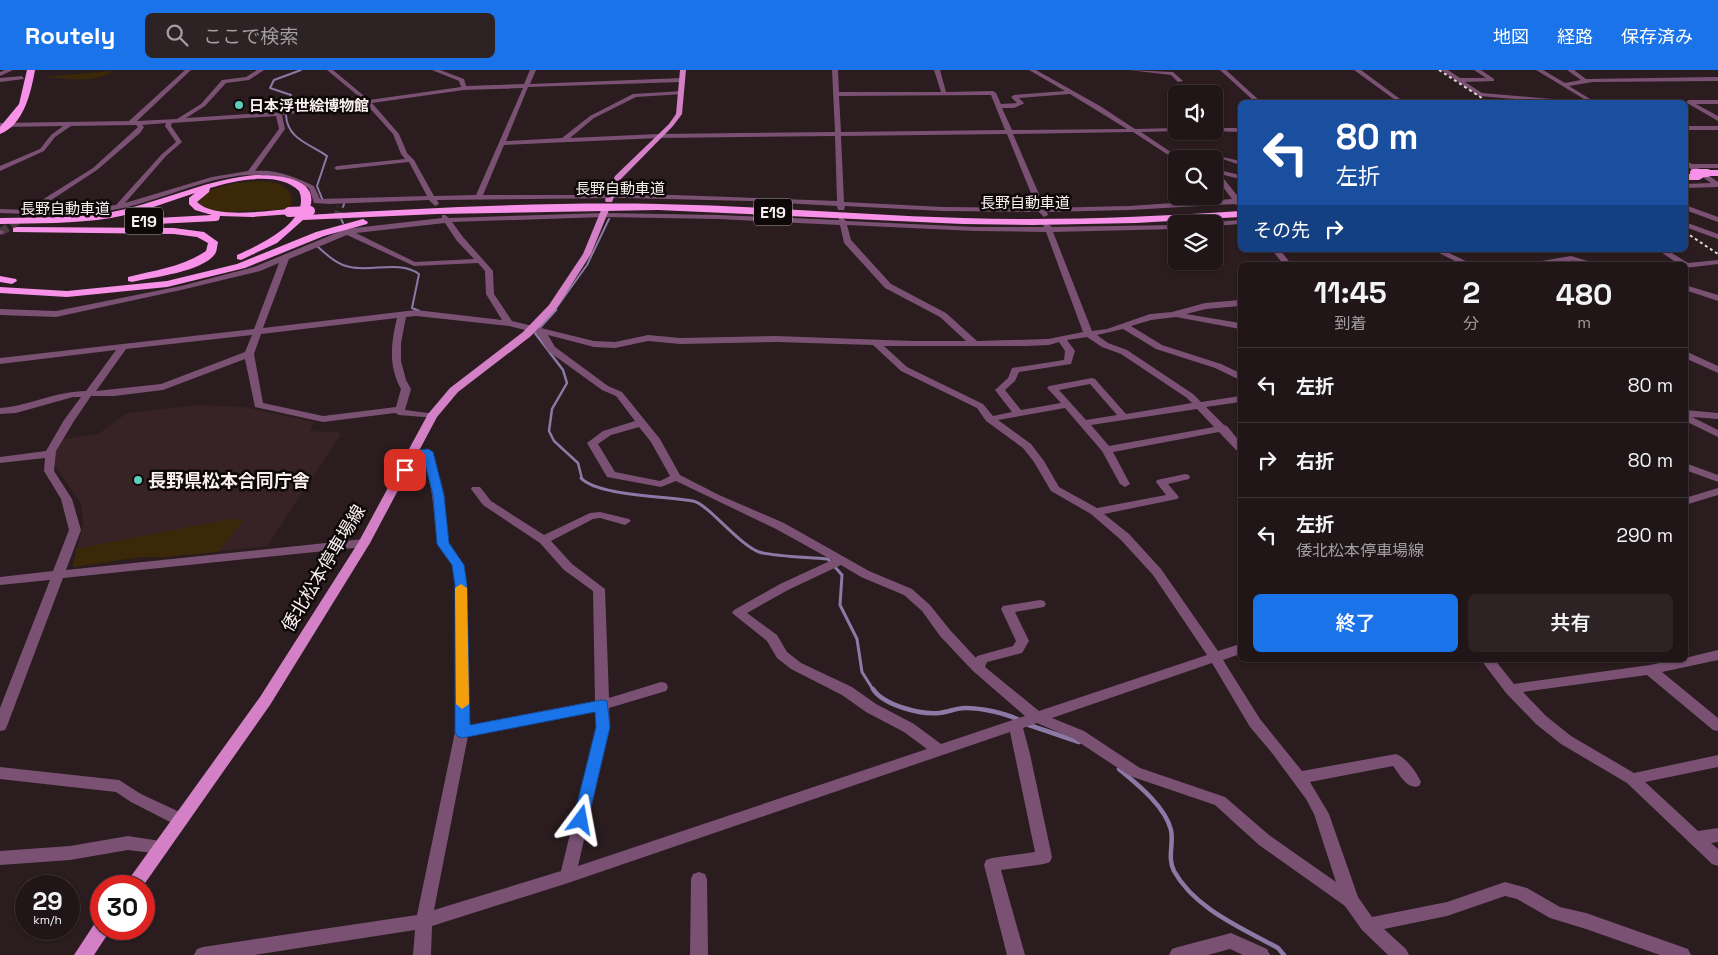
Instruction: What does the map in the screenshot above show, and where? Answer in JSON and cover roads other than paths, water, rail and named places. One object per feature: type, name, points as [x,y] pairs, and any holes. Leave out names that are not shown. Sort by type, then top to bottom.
[{"type":"highway","points":[[2,126],[25,102],[31,70]]},
{"type":"highway","points":[[2,126],[18,103],[23,74]]},
{"type":"highway","points":[[0,228],[108,215],[154,204],[214,184],[248,178],[266,177],[290,181],[300,187],[306,194],[305,209],[292,226],[270,242],[244,256],[186,275],[88,288]]},
{"type":"highway","points":[[88,288],[158,278],[221,262],[249,250],[278,232],[294,216],[299,205],[296,191],[288,185],[279,182],[243,181],[211,188],[194,198],[192,202],[194,207],[221,214],[288,215]]},
{"type":"highway","name":"長野自動車道","points":[[0,228],[117,227],[417,207],[545,203],[662,203],[946,216],[1049,218],[1138,216],[1238,204]]},
{"type":"highway","points":[[0,280],[88,288],[154,286],[214,274],[257,261],[332,229],[368,221],[439,214],[579,207]]},
{"type":"highway","name":"長野自動車道","points":[[308,214],[579,207],[708,209],[1011,222],[1122,221],[1238,214]]},
{"type":"highway","points":[[0,228],[174,230],[200,234],[213,242],[213,248],[206,256],[180,268],[146,277],[57,294],[0,290]]},
{"type":"main road","points":[[610,197],[618,178],[679,114],[683,70]]},
{"type":"main road","name":"倭北松本停車場線","points":[[140,875],[266,701],[364,543],[414,454],[432,416],[466,380],[537,330],[577,271],[593,243],[604,212]]},
{"type":"main road","points":[[83,955],[94,940]]},
{"type":"street","points":[[0,74],[10,70]]},
{"type":"street","points":[[134,123],[188,70]]},
{"type":"street","points":[[118,207],[164,155],[179,142],[168,126],[203,105],[224,81],[247,79],[261,70]]},
{"type":"street","points":[[330,70],[369,103],[396,134],[404,154],[411,160],[433,201]]},
{"type":"street","points":[[435,70],[462,80],[464,88]]},
{"type":"street","points":[[478,197],[533,70]]},
{"type":"street","points":[[835,70],[841,205]]},
{"type":"street","points":[[937,70],[944,93]]},
{"type":"street","points":[[1032,70],[1072,92],[1168,153]]},
{"type":"street","points":[[1132,70],[1173,74],[1180,81]]},
{"type":"street","points":[[1223,70],[1256,100]]},
{"type":"street","points":[[1357,70],[1398,100]]},
{"type":"street","points":[[1444,70],[1482,95],[1548,100]]},
{"type":"street","points":[[1460,80],[1492,80],[1477,70]]},
{"type":"street","points":[[1539,70],[1589,100]]},
{"type":"street","points":[[1570,70],[1585,80]]},
{"type":"street","points":[[1652,72],[1669,81]]},
{"type":"street","points":[[0,80],[23,74]]},
{"type":"street","points":[[2,126],[134,123],[279,114],[369,103],[464,88],[682,80]]},
{"type":"street","points":[[1563,85],[1585,80],[1716,80]]},
{"type":"street","points":[[999,106],[1014,106],[1021,103],[1014,97],[1072,92]]},
{"type":"street","points":[[564,140],[592,117],[635,95],[682,93]]},
{"type":"street","points":[[836,94],[993,93],[1008,132],[1044,212]]},
{"type":"street","points":[[1523,97],[1529,100]]},
{"type":"street","points":[[1718,102],[1689,102],[1718,119]]},
{"type":"street","points":[[250,173],[282,129],[279,114]]},
{"type":"street","points":[[22,218],[95,169],[138,132],[141,127],[134,123]]},
{"type":"street","points":[[0,169],[46,148],[53,136],[70,124]]},
{"type":"street","points":[[1688,128],[1718,128]]},
{"type":"street","points":[[502,143],[659,136],[1168,130]]},
{"type":"street","points":[[1223,130],[1238,130]]},
{"type":"street","points":[[1225,158],[1238,162]]},
{"type":"street","points":[[338,168],[411,160]]},
{"type":"street","points":[[1688,184],[1718,166]]},
{"type":"street","points":[[1238,177],[1214,171],[1238,203]]},
{"type":"street","points":[[0,211],[76,212],[118,207],[216,178],[250,173],[291,176],[312,187],[317,201],[341,204],[433,201],[478,197],[610,197],[1044,212],[1238,204]]},
{"type":"street","points":[[1688,208],[1718,220]]},
{"type":"street","points":[[0,312],[46,314],[69,311],[215,281],[285,258],[341,226],[446,218],[604,212],[1048,228],[1168,227]]},
{"type":"street","points":[[446,218],[460,239],[489,271],[490,294],[509,323]]},
{"type":"street","points":[[843,221],[847,241],[888,286],[943,315],[973,342]]},
{"type":"street","points":[[1223,223],[1238,222]]},
{"type":"street","points":[[1688,225],[1718,237]]},
{"type":"street","points":[[341,226],[414,264],[479,261]]},
{"type":"street","points":[[1048,228],[1088,334],[1105,345],[1124,352],[1200,405],[1238,446]]},
{"type":"street","points":[[1278,252],[1286,262]]},
{"type":"street","points":[[1441,252],[1463,262]]},
{"type":"street","points":[[1553,252],[1561,259]]},
{"type":"street","points":[[1665,252],[1680,262]]},
{"type":"street","points":[[285,258],[249,354],[258,405],[323,419],[400,409]]},
{"type":"street","points":[[1546,262],[1571,258],[1586,262]]},
{"type":"street","points":[[1688,266],[1718,262]]},
{"type":"street","points":[[1688,288],[1718,298]]},
{"type":"street","points":[[0,361],[416,313],[509,323],[594,344],[615,345],[648,338],[680,341],[776,339],[876,343],[1049,342],[1061,338],[1108,331],[1150,317],[1173,315],[1205,306],[1238,303]]},
{"type":"street","points":[[402,314],[394,351],[398,377],[406,389],[400,412],[402,414],[432,416]]},
{"type":"street","points":[[1173,315],[1238,326]]},
{"type":"street","points":[[1124,326],[1159,347],[1218,366],[1238,377]]},
{"type":"street","points":[[537,330],[550,349],[605,388],[619,394],[656,442],[676,477],[780,526],[814,547],[842,560],[865,574],[892,584],[917,599],[945,633],[978,668],[1036,717],[1079,735],[1134,772],[1220,801],[1264,840],[1351,901]]},
{"type":"street","points":[[1019,414],[1000,390],[1012,379],[1014,370],[1068,362],[1070,351],[1061,338]]},
{"type":"street","points":[[876,343],[904,369],[923,380],[964,396],[980,406],[990,419],[1027,446],[1039,461],[1054,489],[1095,512],[1125,537],[1157,572],[1215,657],[1255,723],[1277,749],[1321,814],[1351,901],[1368,925],[1400,955]]},
{"type":"street","points":[[0,726],[75,530],[73,512],[58,482],[49,471],[50,454],[69,420],[122,348]]},
{"type":"street","points":[[0,411],[16,410],[53,397],[90,392],[114,393],[163,387],[249,354]]},
{"type":"street","points":[[1688,355],[1718,370]]},
{"type":"street","points":[[1123,416],[1092,381],[1052,388],[1107,450],[1125,484]]},
{"type":"street","points":[[1084,423],[1238,399]]},
{"type":"street","points":[[990,419],[1067,405]]},
{"type":"street","points":[[1688,415],[1718,416]]},
{"type":"street","points":[[1688,417],[1718,434]]},
{"type":"street","points":[[641,423],[606,433],[592,443],[611,474],[661,484],[676,477]]},
{"type":"street","points":[[1107,450],[1223,428]]},
{"type":"street","points":[[414,454],[428,452],[438,495],[443,544],[458,565],[461,585],[463,648],[462,732],[424,921],[422,955]]},
{"type":"street","points":[[0,460],[50,454]]},
{"type":"street","points":[[1688,467],[1718,480]]},
{"type":"street","points":[[1095,512],[1173,497],[1160,482],[1185,477]]},
{"type":"street","points":[[476,489],[493,507],[544,540],[568,567],[599,589],[603,727],[568,876]]},
{"type":"street","points":[[1688,501],[1718,491]]},
{"type":"street","points":[[544,540],[590,516],[600,515],[625,521]]},
{"type":"street","points":[[0,581],[364,543]]},
{"type":"street","points":[[842,560],[784,587],[738,613],[772,638],[782,655],[796,666],[846,690],[871,708],[909,728],[938,750]]},
{"type":"street","points":[[978,668],[982,659],[1017,650],[1023,641],[1007,609],[1040,604]]},
{"type":"street","points":[[203,955],[424,921],[568,876],[1238,650]]},
{"type":"street","points":[[1688,662],[1718,655]]},
{"type":"street","points":[[1490,662],[1511,689],[1541,720],[1566,740],[1632,779],[1718,859]]},
{"type":"street","points":[[1511,689],[1650,670],[1686,662]]},
{"type":"street","points":[[1650,670],[1718,726]]},
{"type":"street","points":[[462,732],[602,705],[661,687]]},
{"type":"street","points":[[1014,725],[1023,754],[1044,857],[992,865],[1016,955]]},
{"type":"street","points":[[1298,778],[1396,760],[1414,782]]},
{"type":"street","points":[[1632,779],[1718,761]]},
{"type":"street","points":[[0,772],[119,786],[136,798],[181,820]]},
{"type":"street","points":[[1696,838],[1718,835]]},
{"type":"street","points":[[0,858],[70,853],[128,843],[161,847]]},
{"type":"street","points":[[699,879],[699,955]]},
{"type":"street","points":[[1368,925],[1446,909],[1505,889],[1521,893],[1556,913],[1586,921],[1682,955]]},
{"type":"street","points":[[1178,955],[1231,941],[1261,955]]},
{"type":"waterway","points":[[287,113],[291,95],[270,88],[274,80],[301,70]]},
{"type":"waterway","points":[[286,115],[290,130],[300,140],[327,156],[317,186],[323,201]]},
{"type":"waterway","points":[[341,219],[343,223]]},
{"type":"waterway","points":[[554,311],[587,265],[609,219]]},
{"type":"waterway","points":[[317,246],[332,259],[345,266],[358,268],[394,267],[411,270],[419,274],[412,308],[419,311],[417,310]]},
{"type":"waterway","points":[[556,310],[535,333],[563,370],[567,383],[552,409],[549,431],[554,441],[578,463],[582,479]]},
{"type":"waterway","points":[[582,479],[589,484],[617,492],[693,501],[707,509],[742,541],[759,552],[783,556],[828,559],[842,575],[840,605],[857,639],[862,672],[874,691]]},
{"type":"waterway","points":[[873,689],[885,700],[913,711],[931,713],[962,708],[979,709],[994,711],[1021,721]]},
{"type":"waterway","points":[[1026,724],[1079,742]]},
{"type":"waterway","points":[[1119,769],[1150,796],[1163,812],[1172,835],[1172,866],[1183,884],[1207,907],[1235,925],[1278,948],[1284,955]]},
{"type":"tunnel","points":[[337,219],[340,207]]},
{"type":"tunnel","points":[[1,232],[22,218]]},
{"type":"railway","points":[[1439,70],[1485,100]]},
{"type":"railway","points":[[1688,234],[1718,254]]},
{"type":"place","name":"日本浮世絵博物館","points":[[239,105]]},
{"type":"place","name":"長野県松本合同庁舎","points":[[138,480]]}]
